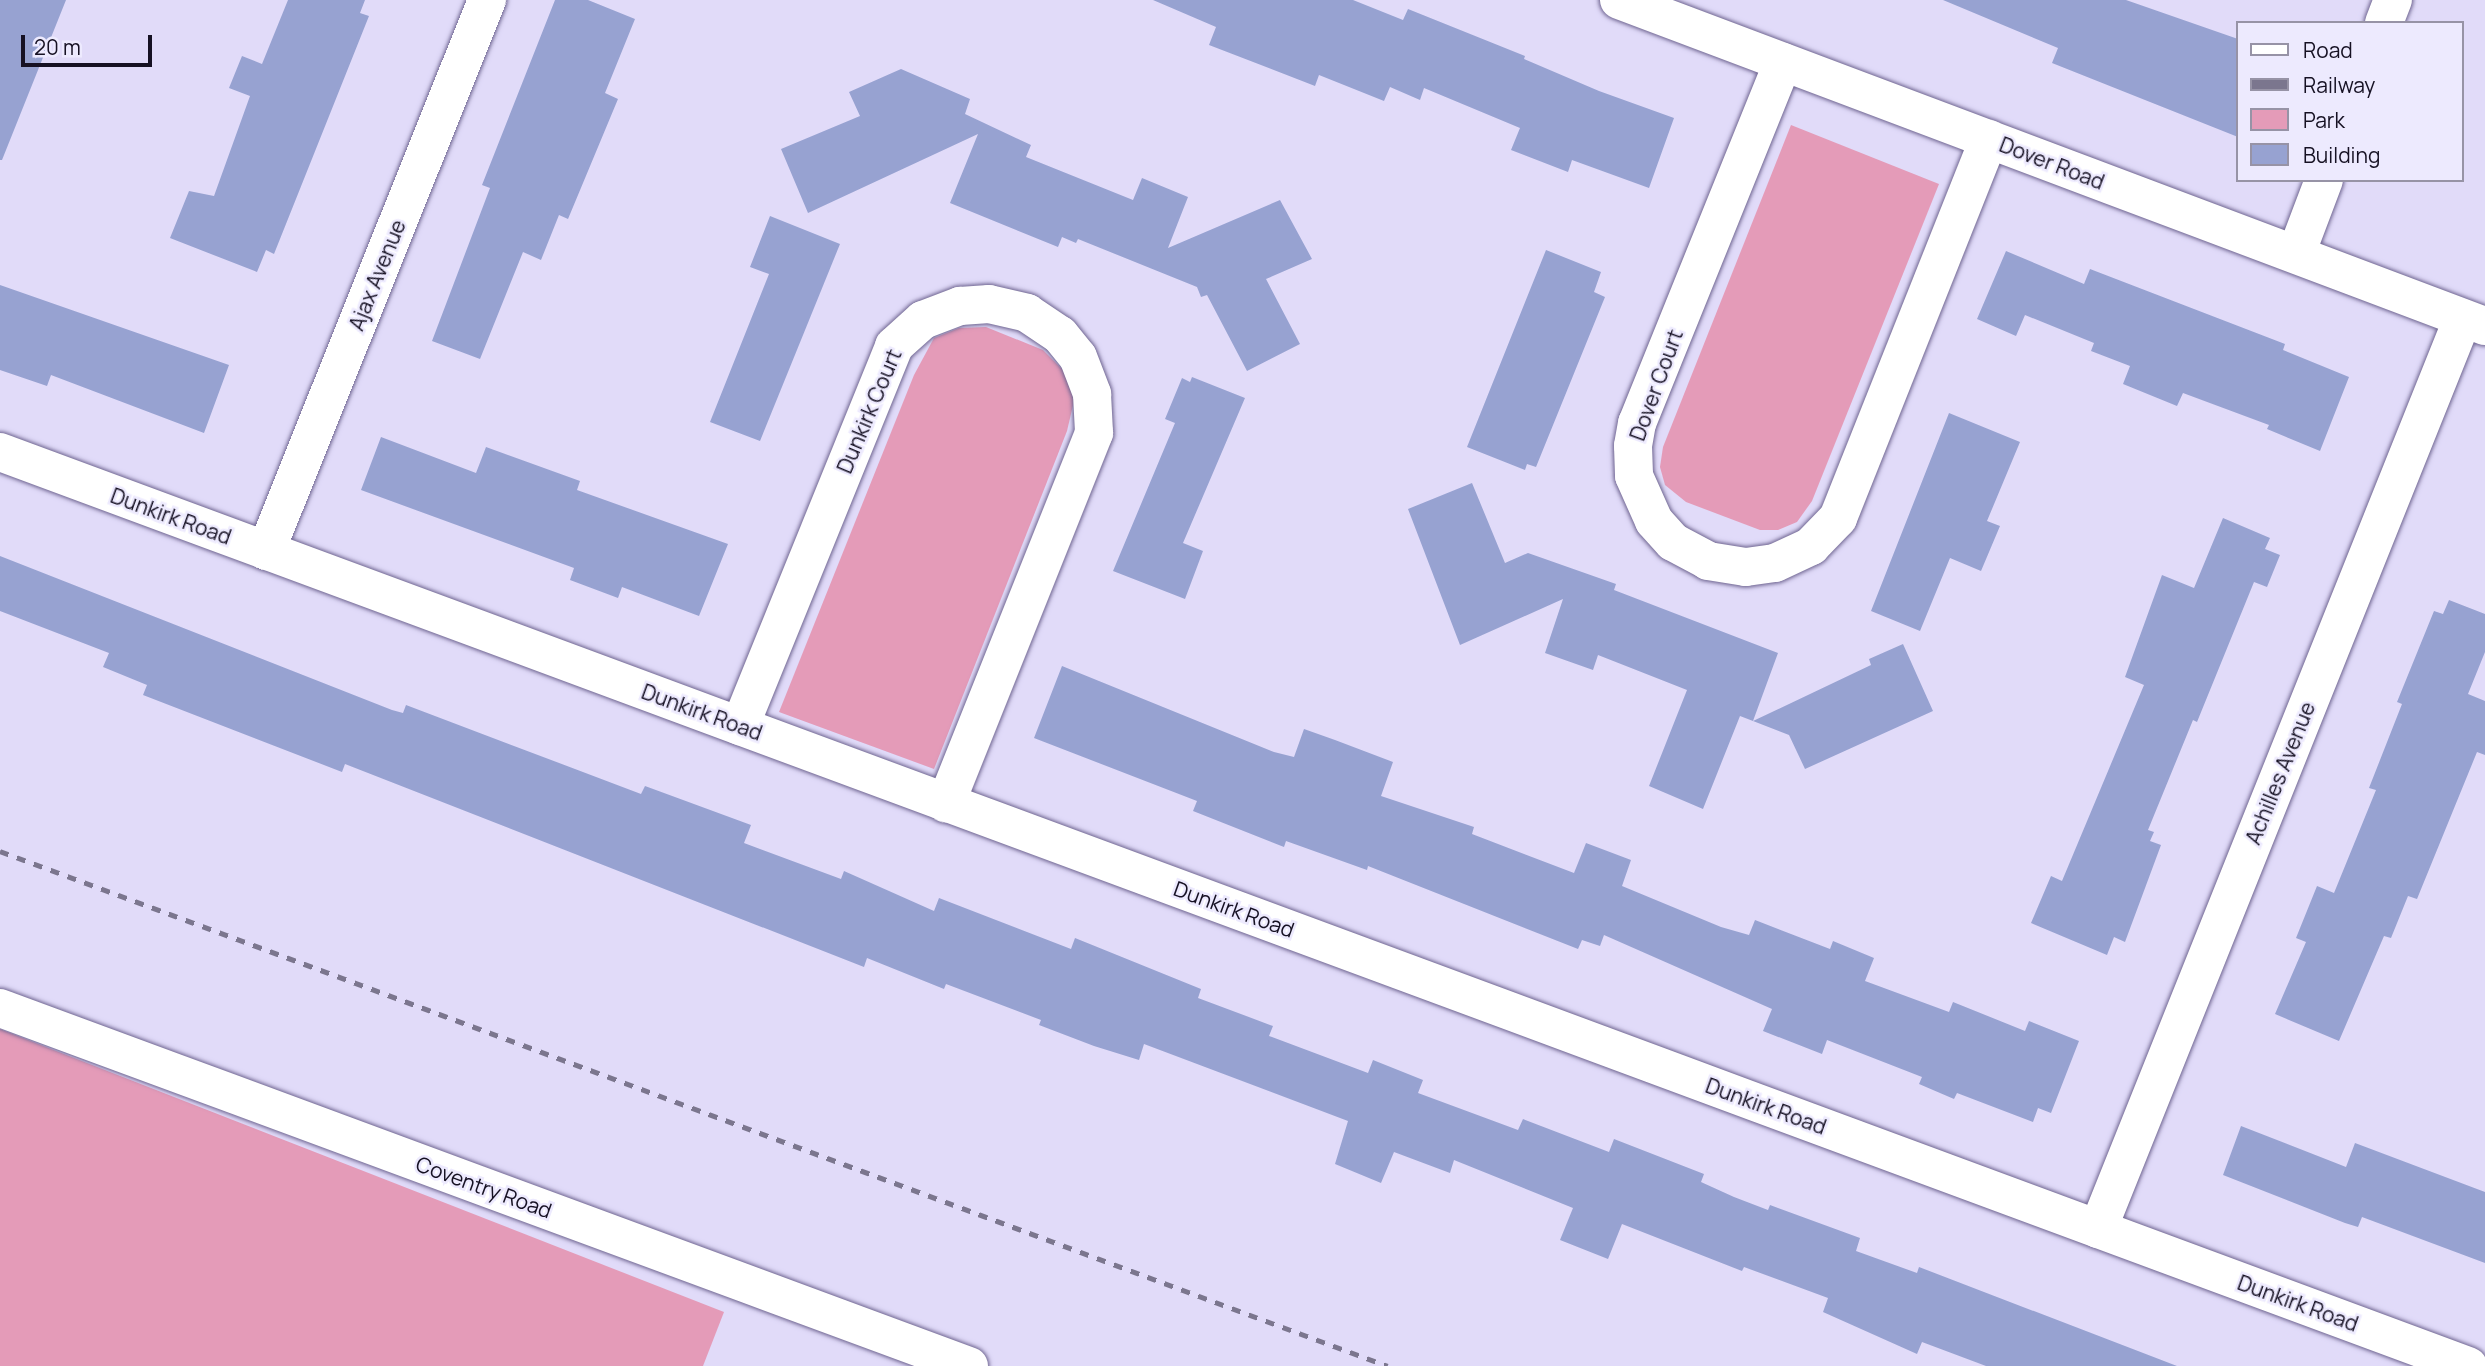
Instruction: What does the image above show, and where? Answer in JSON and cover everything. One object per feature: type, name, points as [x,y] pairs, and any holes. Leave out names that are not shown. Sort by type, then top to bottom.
[{"type":"street","name":"Ajax Avenue","points":[[266,551],[487,0]]},
{"type":"street","name":"Dover Road","points":[[1619,0],[2474,322]]},
{"type":"street","points":[[2385,21],[2393,0]]},
{"type":"street","name":"Dover Court","points":[[1783,62],[1637,423],[1633,446],[1634,476],[1654,520],[1674,542],[1708,561],[1746,567],[1776,563],[1811,546],[1838,518],[1989,139]]},
{"type":"street","points":[[2296,254],[2323,182]]},
{"type":"street","name":"Dunkirk Court","points":[[740,726],[894,346],[923,320],[950,308],[989,304],[1027,313],[1052,328],[1078,357],[1093,394],[1094,433],[946,803]]},
{"type":"street","name":"Achilles Avenue","points":[[2098,1229],[2474,322]]},
{"type":"street","name":"Dunkirk Road","points":[[0,452],[2468,1366]]},
{"type":"street","name":"Coventry Road","points":[[0,1007],[969,1366]]},
{"type":"green space","points":[[1791,125],[1939,184],[1812,501],[1797,522],[1778,530],[1760,530],[1686,502],[1665,485],[1660,467],[1663,447]]},
{"type":"green space","points":[[986,327],[1043,350],[1067,374],[1074,401],[1067,431],[934,769],[779,712],[914,375],[934,338],[959,328]]},
{"type":"green space","points":[[0,1029],[724,1312],[703,1366],[0,1366]]},
{"type":"building","points":[[0,0],[66,0],[2,160],[0,160]]},
{"type":"building","points":[[288,0],[365,0],[360,13],[369,16],[274,254],[266,250],[257,272],[170,238],[189,191],[214,196],[250,96],[229,88],[242,56],[262,64]]},
{"type":"building","points":[[555,0],[588,0],[635,19],[605,93],[618,99],[568,219],[559,215],[541,260],[523,252],[480,359],[432,341],[490,188],[482,185]]},
{"type":"building","points":[[1153,0],[1353,0],[1403,20],[1408,9],[1525,56],[1524,59],[1599,91],[1674,118],[1649,188],[1572,160],[1568,172],[1511,150],[1520,128],[1424,88],[1420,100],[1390,87],[1384,101],[1319,75],[1315,86],[1209,45],[1216,27]]},
{"type":"building","points":[[1943,0],[2126,0],[2236,38],[2236,136],[2052,63],[2058,48]]},
{"type":"building","points":[[901,69],[970,99],[965,114],[1031,145],[1026,157],[1133,200],[1142,178],[1188,197],[1168,248],[1280,200],[1312,259],[1266,279],[1300,344],[1247,371],[1207,295],[1201,297],[1197,287],[1078,239],[1076,243],[1062,237],[1058,247],[950,203],[978,134],[808,213],[781,149],[860,116],[849,92]]},
{"type":"building","points":[[770,216],[840,244],[760,441],[710,422],[769,274],[750,267]]},
{"type":"building","points":[[1546,250],[1601,272],[1594,292],[1605,297],[1536,467],[1527,464],[1525,470],[1467,447]]},
{"type":"building","points":[[2006,251],[2084,284],[2090,269],[2285,344],[2283,350],[2349,377],[2320,451],[2267,429],[2269,425],[2183,393],[2177,406],[2123,384],[2130,366],[2091,351],[2094,343],[2025,315],[2016,336],[1977,319]]},
{"type":"building","points":[[0,285],[229,365],[204,433],[51,375],[47,386],[0,370]]},
{"type":"building","points":[[1192,377],[1245,398],[1183,543],[1203,551],[1185,599],[1113,571],[1175,423],[1165,419],[1182,378],[1190,382]]},
{"type":"building","points":[[1949,413],[2020,442],[1987,521],[2000,526],[1981,571],[1950,558],[1920,631],[1871,611]]},
{"type":"building","points":[[381,437],[476,473],[486,447],[580,481],[577,490],[728,544],[699,616],[622,587],[618,598],[570,580],[574,568],[361,490]]},
{"type":"building","points":[[1472,483],[1505,563],[1528,553],[1616,584],[1614,590],[1778,653],[1753,721],[1740,716],[1703,809],[1649,786],[1687,690],[1598,655],[1593,670],[1545,653],[1563,599],[1460,645],[1408,509]]},
{"type":"building","points":[[2223,518],[2270,538],[2265,549],[2280,555],[2267,587],[2254,582],[2197,722],[2193,720],[2148,830],[2154,832],[2150,841],[2161,845],[2125,942],[2114,937],[2107,955],[2031,923],[2051,876],[2062,881],[2144,685],[2125,677],[2162,575],[2194,588]]},
{"type":"building","points":[[0,556],[392,710],[403,713],[406,705],[641,794],[645,786],[751,825],[744,843],[841,879],[844,871],[934,911],[939,898],[1071,949],[1075,938],[1201,989],[1198,998],[1273,1026],[1269,1036],[1368,1073],[1373,1060],[1423,1080],[1418,1093],[1518,1130],[1523,1119],[1609,1152],[1614,1139],[1704,1174],[1701,1182],[1734,1197],[1768,1210],[1770,1205],[1860,1238],[1856,1251],[1917,1273],[1919,1267],[2177,1366],[1986,1366],[1922,1342],[1917,1354],[1823,1312],[1828,1298],[1744,1267],[1742,1271],[1622,1224],[1608,1259],[1560,1240],[1573,1208],[1454,1160],[1450,1173],[1394,1152],[1381,1183],[1335,1164],[1348,1121],[1144,1044],[1139,1060],[1039,1025],[1041,1020],[946,984],[944,989],[867,958],[864,967],[345,764],[342,772],[143,695],[147,685],[103,667],[109,653],[0,611]]},
{"type":"building","points":[[2449,600],[2485,614],[2485,652],[2468,694],[2485,701],[2485,755],[2477,752],[2417,899],[2408,896],[2391,938],[2384,936],[2339,1041],[2275,1014],[2306,942],[2296,938],[2317,886],[2334,893],[2376,790],[2369,788],[2402,704],[2397,702],[2434,611],[2443,614]]},
{"type":"building","points":[[1903,644],[1933,711],[1805,769],[1789,735],[1753,721],[1871,665],[1869,659]]},
{"type":"building","points":[[1062,666],[1274,752],[1294,757],[1304,729],[1335,740],[1393,762],[1381,796],[1474,827],[1472,834],[1574,873],[1586,843],[1631,860],[1622,886],[1721,927],[1749,935],[1755,920],[1830,949],[1833,941],[1874,958],[1865,981],[1949,1012],[1953,1002],[2025,1031],[2029,1021],[2079,1041],[2051,1113],[2038,1108],[2033,1122],[1957,1093],[1954,1099],[1919,1084],[1922,1077],[1827,1040],[1822,1054],[1763,1031],[1772,1009],[1604,935],[1600,946],[1582,940],[1578,949],[1368,866],[1367,870],[1286,841],[1284,847],[1193,811],[1197,801],[1034,738]]},
{"type":"building","points":[[2241,1126],[2346,1167],[2355,1143],[2485,1192],[2485,1263],[2362,1217],[2358,1227],[2345,1223],[2223,1175]]},
{"type":"railway","points":[[0,851],[1388,1366]]}]
